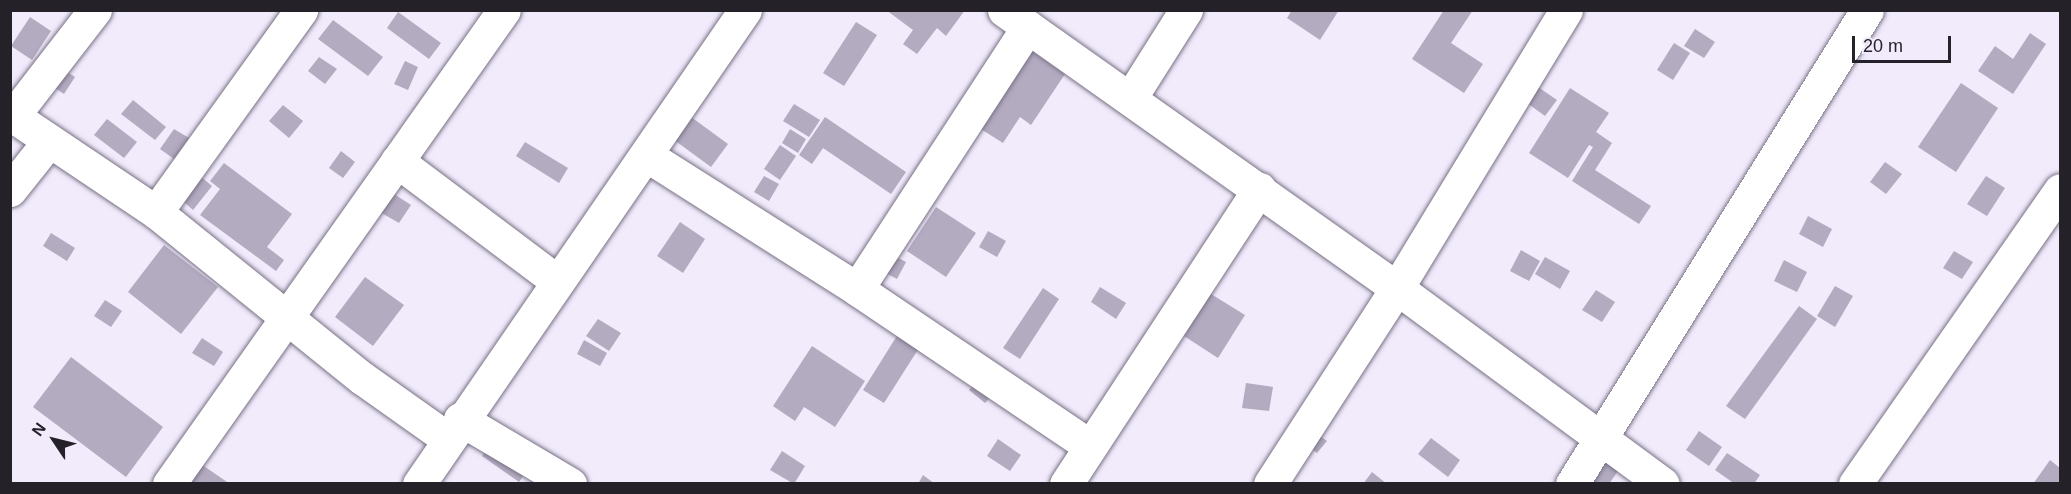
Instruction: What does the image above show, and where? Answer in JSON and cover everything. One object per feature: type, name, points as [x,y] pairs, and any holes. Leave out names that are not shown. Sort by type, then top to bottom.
[{"type":"street","points":[[95,10],[12,115],[156,212],[362,378],[454,429],[570,483]]},
{"type":"street","points":[[156,212],[301,10]]},
{"type":"street","points":[[169,483],[504,10]]},
{"type":"street","points":[[419,483],[454,429],[745,10]]},
{"type":"street","points":[[1131,97],[1186,10]]},
{"type":"street","points":[[1270,483],[1397,288],[1566,10]]},
{"type":"street","points":[[1572,483],[1867,10]]},
{"type":"street","points":[[857,289],[1016,19],[1131,97],[1663,483]]},
{"type":"street","points":[[10,190],[49,141]]},
{"type":"street","points":[[646,154],[857,289],[1088,445]]},
{"type":"street","points":[[397,161],[557,281]]},
{"type":"street","points":[[1066,483],[1088,445],[1259,189]]},
{"type":"street","points":[[1855,483],[2061,190]]},
{"type":"building","points":[[886,10],[965,10],[946,36],[937,28],[917,54],[903,44],[913,30]]},
{"type":"building","points":[[1292,10],[1339,10],[1320,40],[1287,18]]},
{"type":"building","points":[[1444,10],[1473,10],[1451,43],[1483,64],[1464,93],[1412,59]]},
{"type":"building","points":[[398,12],[441,43],[429,59],[387,28]]},
{"type":"building","points":[[30,17],[51,31],[32,60],[11,46]]},
{"type":"building","points":[[333,20],[383,57],[368,76],[318,39]]},
{"type":"building","points":[[856,22],[877,35],[844,86],[823,73]]},
{"type":"building","points":[[1695,29],[1715,42],[1704,58],[1684,46]]},
{"type":"building","points":[[2030,33],[2046,44],[2013,94],[1978,71],[1995,46],[2013,59]]},
{"type":"building","points":[[1674,43],[1690,53],[1673,80],[1657,70]]},
{"type":"building","points":[[1027,48],[1065,74],[1031,125],[1020,117],[1003,143],[976,126]]},
{"type":"building","points":[[319,57],[337,69],[325,84],[308,71]]},
{"type":"building","points":[[405,61],[418,67],[408,90],[394,84]]},
{"type":"building","points":[[55,64],[75,77],[64,94],[44,81]]},
{"type":"building","points":[[1961,83],[1998,108],[1956,172],[1918,147]]},
{"type":"building","points":[[1538,87],[1557,100],[1545,116],[1527,103]]},
{"type":"building","points":[[1570,88],[1609,113],[1596,132],[1612,143],[1595,170],[1651,206],[1639,224],[1572,181],[1593,147],[1589,145],[1568,178],[1529,153]]},
{"type":"building","points":[[133,100],[166,127],[155,140],[121,114]]},
{"type":"building","points":[[794,104],[820,120],[809,137],[783,121]]},
{"type":"building","points":[[283,105],[303,121],[289,138],[269,121]]},
{"type":"building","points":[[687,114],[728,144],[711,167],[670,137]]},
{"type":"building","points":[[825,117],[906,172],[891,194],[823,148],[812,164],[799,155]]},
{"type":"building","points":[[107,119],[137,142],[124,158],[94,135]]},
{"type":"building","points":[[174,129],[189,138],[174,159],[160,149]]},
{"type":"building","points":[[790,129],[806,139],[798,153],[782,143]]},
{"type":"building","points":[[525,142],[568,168],[559,183],[516,156]]},
{"type":"building","points":[[780,145],[796,156],[780,180],[764,169]]},
{"type":"building","points":[[341,151],[355,162],[343,178],[329,168]]},
{"type":"building","points":[[1885,162],[1902,174],[1886,194],[1870,182]]},
{"type":"building","points":[[224,163],[292,214],[267,247],[284,260],[276,271],[200,215],[220,189],[210,181]]},
{"type":"building","points":[[194,171],[212,186],[193,210],[175,194]]},
{"type":"building","points":[[764,176],[779,184],[769,201],[754,192]]},
{"type":"building","points":[[1986,176],[2005,188],[1987,216],[1967,204]]},
{"type":"building","points":[[391,192],[411,205],[399,223],[378,211]]},
{"type":"building","points":[[936,207],[976,233],[946,277],[907,251]]},
{"type":"building","points":[[1808,216],[1832,229],[1823,247],[1799,234]]},
{"type":"building","points":[[680,222],[705,239],[683,273],[657,256]]},
{"type":"building","points":[[988,231],[1006,241],[997,257],[979,247]]},
{"type":"building","points":[[51,233],[75,248],[67,261],[43,246]]},
{"type":"building","points":[[164,245],[218,287],[181,334],[128,292]]},
{"type":"building","points":[[1521,250],[1540,261],[1529,281],[1510,271]]},
{"type":"building","points":[[1954,251],[1973,262],[1962,279],[1943,268]]},
{"type":"building","points":[[887,252],[906,262],[897,279],[878,269]]},
{"type":"building","points":[[1545,257],[1570,271],[1560,289],[1535,274]]},
{"type":"building","points":[[1784,260],[1807,272],[1797,292],[1774,281]]},
{"type":"building","points":[[365,277],[404,305],[373,346],[335,317]]},
{"type":"building","points":[[1835,286],[1853,296],[1835,327],[1817,316]]},
{"type":"building","points":[[1100,287],[1126,303],[1116,319],[1091,302]]},
{"type":"building","points":[[1043,288],[1059,299],[1020,359],[1003,348]]},
{"type":"building","points":[[1596,290],[1615,302],[1602,322],[1582,310]]},
{"type":"building","points":[[1211,294],[1245,315],[1218,358],[1184,336]]},
{"type":"building","points":[[105,300],[122,311],[111,327],[94,316]]},
{"type":"building","points":[[1799,306],[1817,319],[1745,419],[1726,406]]},
{"type":"building","points":[[598,319],[621,333],[609,351],[586,336]]},
{"type":"building","points":[[905,323],[926,337],[884,403],[863,390]]},
{"type":"building","points":[[202,338],[223,352],[214,366],[192,353]]},
{"type":"building","points":[[584,340],[607,353],[600,366],[577,354]]},
{"type":"building","points":[[812,346],[865,381],[835,427],[804,407],[795,421],[773,406]]},
{"type":"building","points":[[71,357],[163,427],[126,477],[33,407]]},
{"type":"building","points":[[984,372],[1001,386],[985,403],[969,390]]},
{"type":"building","points":[[1246,383],[1273,387],[1269,411],[1242,408]]},
{"type":"building","points":[[1310,428],[1327,441],[1317,453],[1300,441]]},
{"type":"building","points":[[1699,431],[1722,447],[1709,466],[1686,450]]},
{"type":"building","points":[[496,436],[533,462],[519,482],[482,456]]},
{"type":"building","points":[[1431,438],[1460,460],[1448,477],[1418,454]]},
{"type":"building","points":[[998,439],[1021,455],[1010,471],[987,456]]},
{"type":"building","points":[[782,451],[805,466],[794,484],[770,470]]},
{"type":"building","points":[[1727,453],[1760,475],[1754,484],[1735,484],[1715,470]]},
{"type":"building","points":[[1597,458],[1618,471],[1609,484],[1581,484]]},
{"type":"building","points":[[2050,460],[2060,468],[2060,484],[2033,484]]},
{"type":"building","points":[[201,464],[230,484],[188,484]]},
{"type":"building","points":[[1372,472],[1387,484],[1363,484]]},
{"type":"building","points":[[923,475],[935,484],[918,484]]}]
